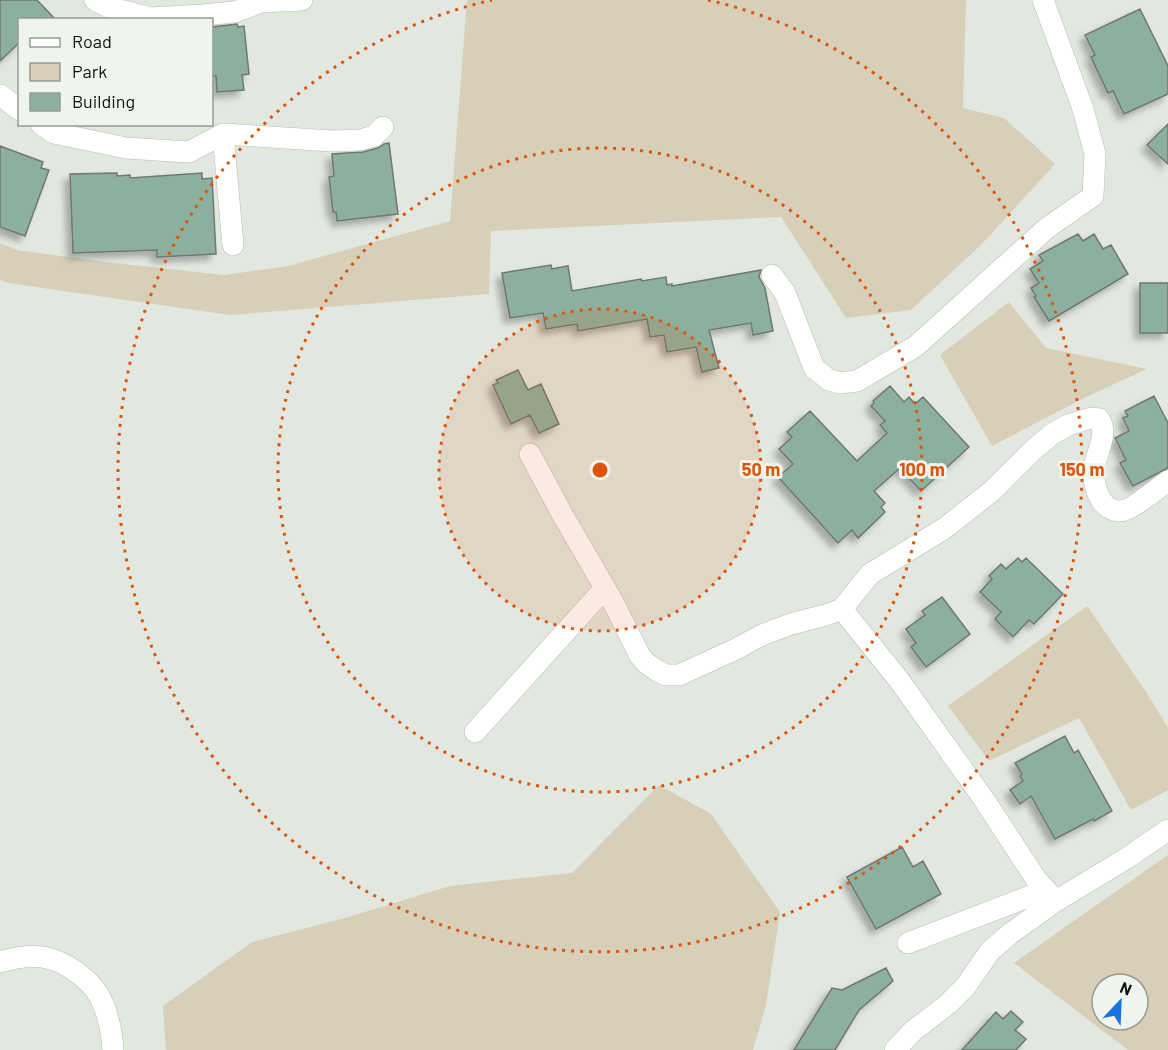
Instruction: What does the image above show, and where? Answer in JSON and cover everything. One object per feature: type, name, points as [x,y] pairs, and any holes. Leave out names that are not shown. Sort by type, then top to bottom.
[{"type":"street","points":[[94,0],[109,8],[150,18],[235,12],[261,2],[302,0]]},
{"type":"street","points":[[772,275],[785,293],[814,368],[829,380],[840,383],[857,381],[916,346],[1047,228],[1094,196],[1095,154],[1083,109],[1043,0]]},
{"type":"street","points":[[0,95],[18,108]]},
{"type":"street","points":[[44,126],[54,133],[126,148],[189,152],[223,134],[333,141],[360,140],[374,136],[383,127]]},
{"type":"street","points":[[223,134],[233,245]]},
{"type":"street","points":[[530,454],[613,602],[640,656],[651,668],[666,675],[679,675],[762,635],[842,609],[870,574],[945,528],[992,491],[1052,434],[1068,425],[1092,418],[1100,419],[1103,424],[1094,469],[1095,483],[1105,506],[1115,511],[1126,510],[1168,481]]},
{"type":"street","points":[[475,732],[605,588]]},
{"type":"street","points":[[842,609],[912,697],[977,789],[1036,879],[1051,895]]},
{"type":"street","points":[[908,943],[1051,895],[1127,858],[1168,831]]},
{"type":"street","points":[[895,1050],[913,1031],[948,1004],[966,986],[990,951],[1051,895]]},
{"type":"street","points":[[0,962],[11,958],[50,959],[82,976],[103,1002],[113,1050]]},
{"type":"green space","points":[[467,0],[966,0],[963,108],[1004,118],[1055,164],[982,244],[911,310],[846,318],[781,217],[491,231],[489,294],[230,315],[0,280],[0,243],[17,250],[224,275],[288,266],[450,221]]},
{"type":"green space","points":[[1009,302],[1046,348],[1147,369],[1084,398],[992,446],[940,355]]},
{"type":"green space","points":[[1087,606],[1147,693],[1168,728],[1168,790],[1131,810],[1079,718],[989,761],[948,706]]},
{"type":"green space","points":[[659,785],[711,814],[780,912],[766,1005],[753,1050],[166,1050],[163,1006],[252,942],[345,918],[450,886],[572,873]]},
{"type":"green space","points":[[1168,855],[1168,1050],[1128,1050],[1104,1032],[1150,1032],[1150,972],[1090,972],[1090,1021],[1014,963]]},
{"type":"building","points":[[0,0],[37,0],[54,18],[18,18],[18,44],[0,61]]},
{"type":"building","points":[[1140,9],[1168,66],[1168,94],[1124,114],[1113,91],[1108,93],[1091,57],[1095,55],[1085,35]]},
{"type":"building","points":[[237,24],[238,27],[244,26],[249,74],[242,75],[244,90],[217,92],[216,76],[213,76],[213,27]]},
{"type":"building","points":[[1168,124],[1168,164],[1147,145]]},
{"type":"building","points":[[389,143],[398,214],[337,221],[336,212],[333,212],[329,177],[334,176],[332,154],[363,152]]},
{"type":"building","points":[[0,146],[43,162],[41,168],[49,170],[25,236],[0,227]]},
{"type":"building","points":[[117,173],[117,176],[130,175],[130,178],[202,173],[202,179],[212,178],[216,254],[157,257],[157,250],[73,253],[70,174]]},
{"type":"building","points":[[1078,234],[1083,241],[1094,234],[1103,249],[1111,245],[1128,274],[1049,321],[1034,297],[1036,296],[1031,288],[1039,283],[1030,269],[1043,261],[1039,255]]},
{"type":"building","points":[[551,265],[552,269],[568,266],[572,291],[666,277],[667,285],[672,284],[672,286],[761,270],[759,277],[765,288],[773,331],[753,335],[751,323],[709,330],[719,368],[702,372],[696,347],[667,352],[664,335],[650,337],[647,319],[578,331],[577,324],[546,329],[543,313],[510,318],[502,273]]},
{"type":"building","points":[[1140,283],[1168,283],[1168,333],[1140,333]]},
{"type":"building","points":[[518,370],[528,390],[541,384],[559,424],[539,433],[530,415],[511,424],[493,385],[498,383],[496,380]]},
{"type":"building","points":[[890,386],[904,402],[909,397],[915,404],[923,397],[969,447],[921,491],[900,468],[874,491],[885,503],[881,507],[885,512],[858,538],[852,530],[838,543],[778,477],[793,464],[779,449],[792,437],[787,432],[810,411],[857,461],[887,433],[880,425],[885,421],[871,406],[873,401]]},
{"type":"building","points":[[1154,396],[1168,423],[1168,468],[1133,486],[1120,463],[1126,460],[1115,438],[1129,431],[1123,418],[1128,416],[1125,411]]},
{"type":"building","points":[[1018,558],[1022,562],[1026,558],[1063,594],[1034,624],[1029,620],[1013,637],[995,619],[1001,612],[980,592],[992,579],[989,576],[1001,564],[1006,569]]},
{"type":"building","points":[[942,597],[970,634],[926,667],[911,647],[916,643],[906,629],[925,615],[922,611]]},
{"type":"building","points":[[1065,736],[1074,753],[1078,750],[1112,811],[1055,839],[1031,796],[1020,804],[1010,790],[1023,781],[1020,776],[1022,774],[1015,763]]},
{"type":"building","points":[[902,847],[913,867],[923,861],[941,894],[876,929],[847,877]]},
{"type":"building","points":[[886,968],[893,981],[859,1010],[835,1050],[794,1050],[832,988],[842,990]]},
{"type":"building","points":[[1011,1011],[1023,1022],[1015,1030],[1026,1039],[1016,1050],[962,1050],[996,1012],[1003,1019]]}]
